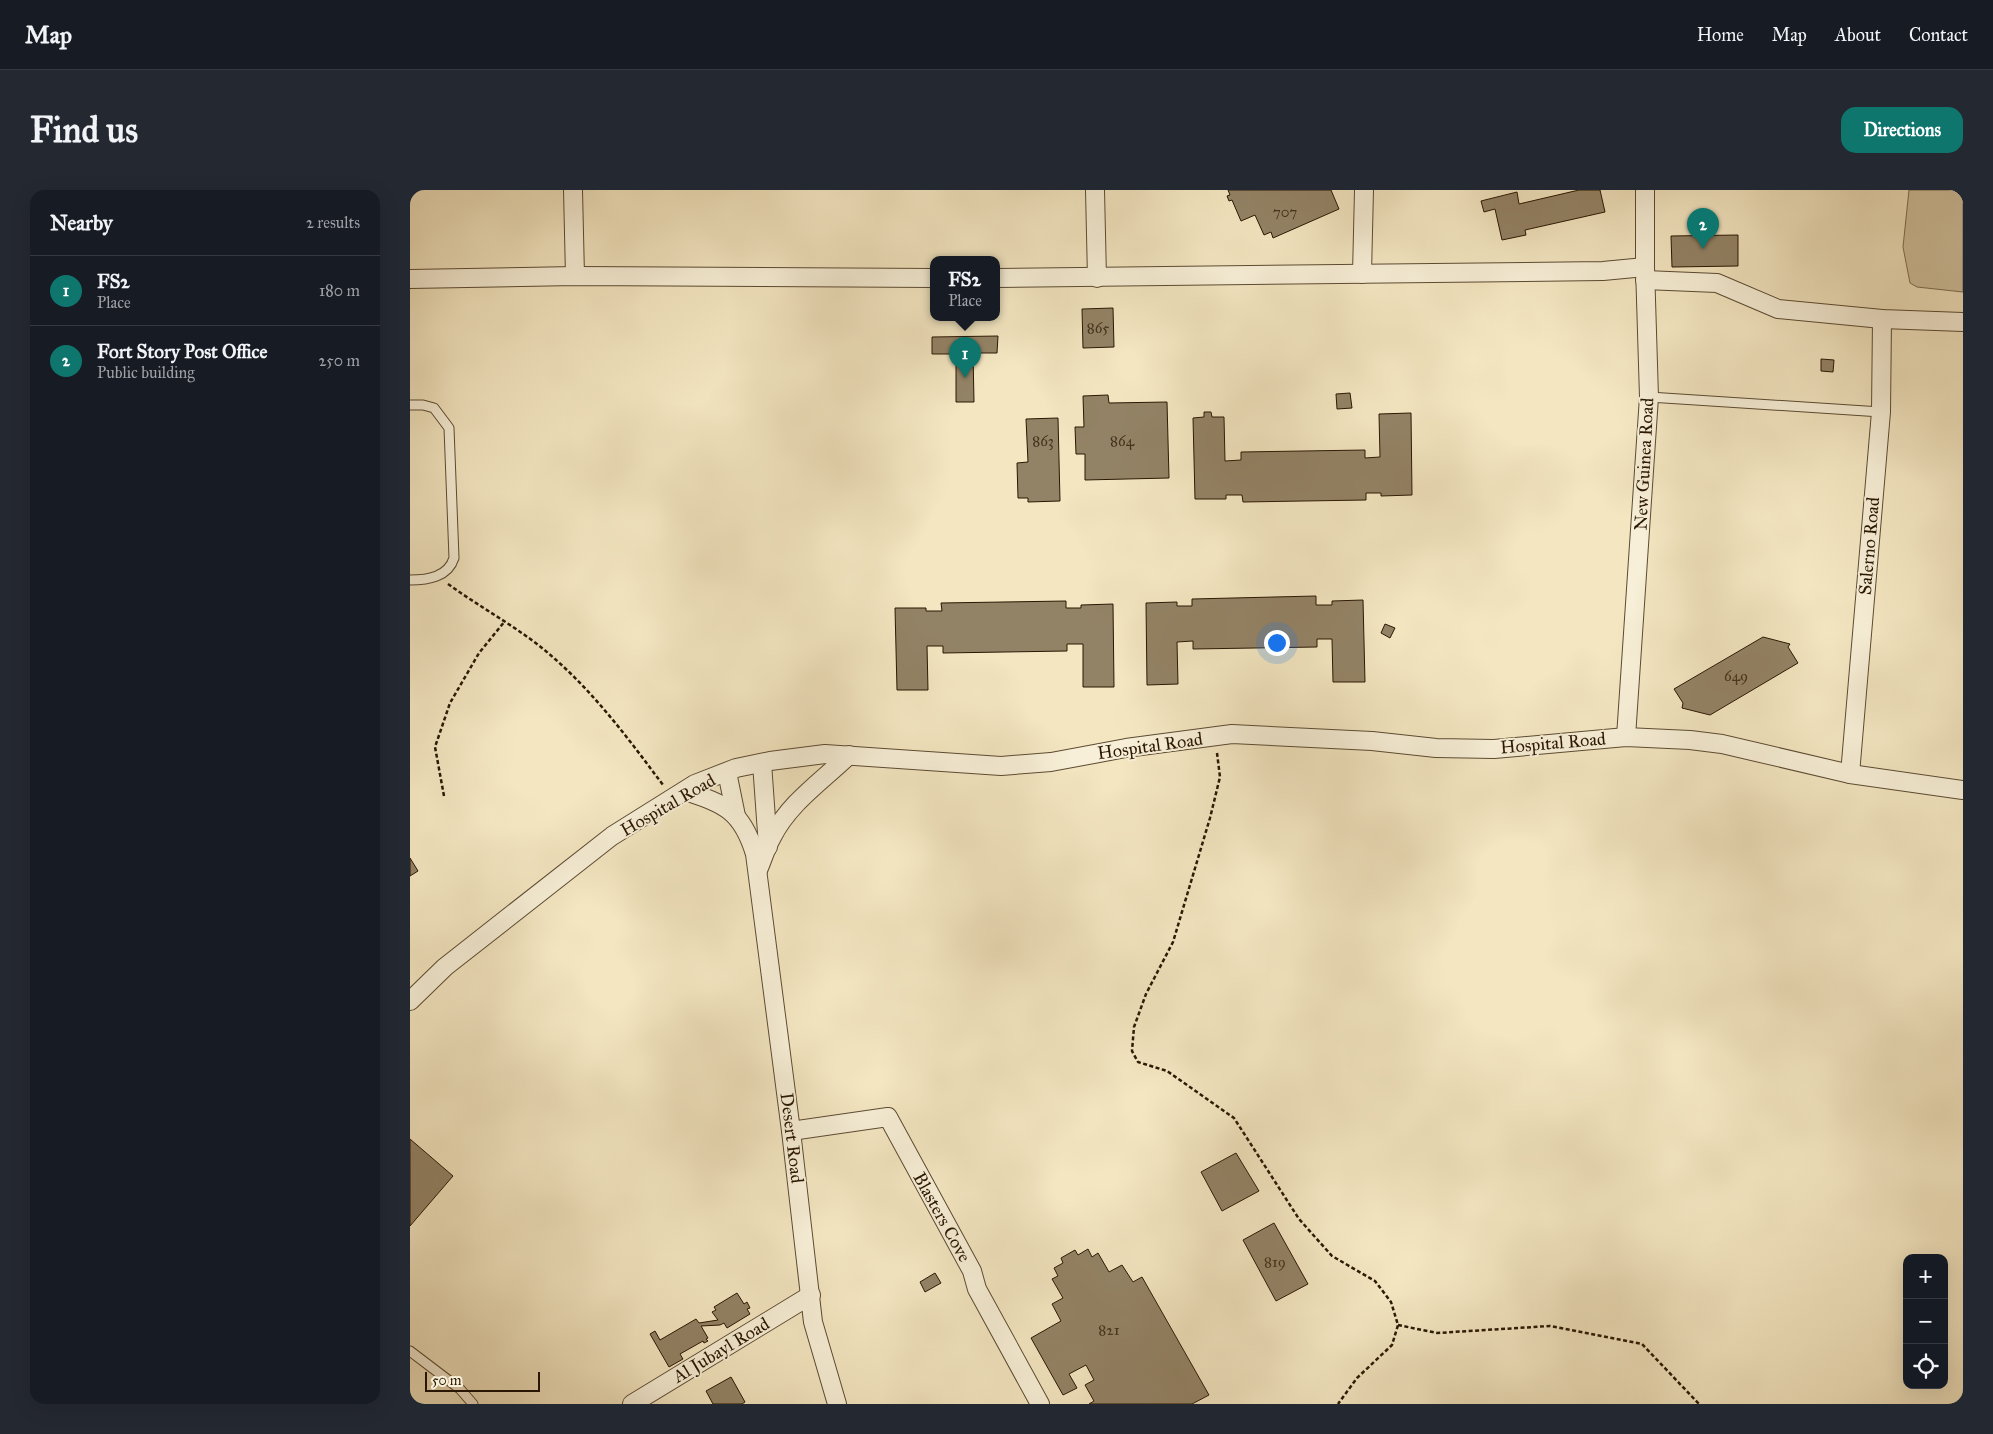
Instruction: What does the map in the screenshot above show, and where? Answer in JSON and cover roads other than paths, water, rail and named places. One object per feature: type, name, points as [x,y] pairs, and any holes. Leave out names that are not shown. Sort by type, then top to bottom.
[{"type":"street","points":[[573,190],[575,276]]},
{"type":"street","points":[[1095,190],[1097,278]]},
{"type":"street","points":[[1362,274],[1364,190]]},
{"type":"street","name":"New Guinea Road","points":[[1626,737],[1649,397],[1645,274],[1645,190]]},
{"type":"street","points":[[1000,278],[1603,271],[1717,283],[1778,309],[1882,318],[1963,322]]},
{"type":"street","points":[[410,279],[575,276],[930,278]]},
{"type":"street","name":"Salerno Road","points":[[1850,774],[1880,412],[1882,318]]},
{"type":"street","name":"Hospital Road","points":[[410,1001],[445,967],[612,836],[695,784],[727,772],[762,763],[825,754],[1001,766],[1051,762],[1126,748],[1232,734],[1372,741],[1436,748],[1494,749],[1626,737],[1690,740],[1722,744],[1850,774],[1963,790]]},
{"type":"street","points":[[758,870],[772,837],[787,814],[811,788],[849,755]]},
{"type":"street","points":[[762,763],[768,847]]},
{"type":"street","name":"Desert Road","points":[[727,772],[736,816]]},
{"type":"street","name":"Desert Road","points":[[679,795],[716,801],[736,816],[749,834],[758,870],[813,1322],[837,1404]]},
{"type":"street","name":"Blasters Cove","points":[[791,1131],[888,1117],[972,1271],[977,1289],[1040,1404]]},
{"type":"street","name":"Al Jubayl Road","points":[[632,1404],[810,1295]]},
{"type":"lane","points":[[1649,397],[1880,412]]},
{"type":"lane","points":[[410,405],[423,405],[434,408],[448,428],[454,558],[452,565],[438,577],[410,580]]},
{"type":"lane","points":[[410,1351],[460,1389],[473,1404]]},
{"type":"place","name":"Fort Story Post Office","points":[[1703,249]]},
{"type":"place","name":"FS2","points":[[965,378]]}]
